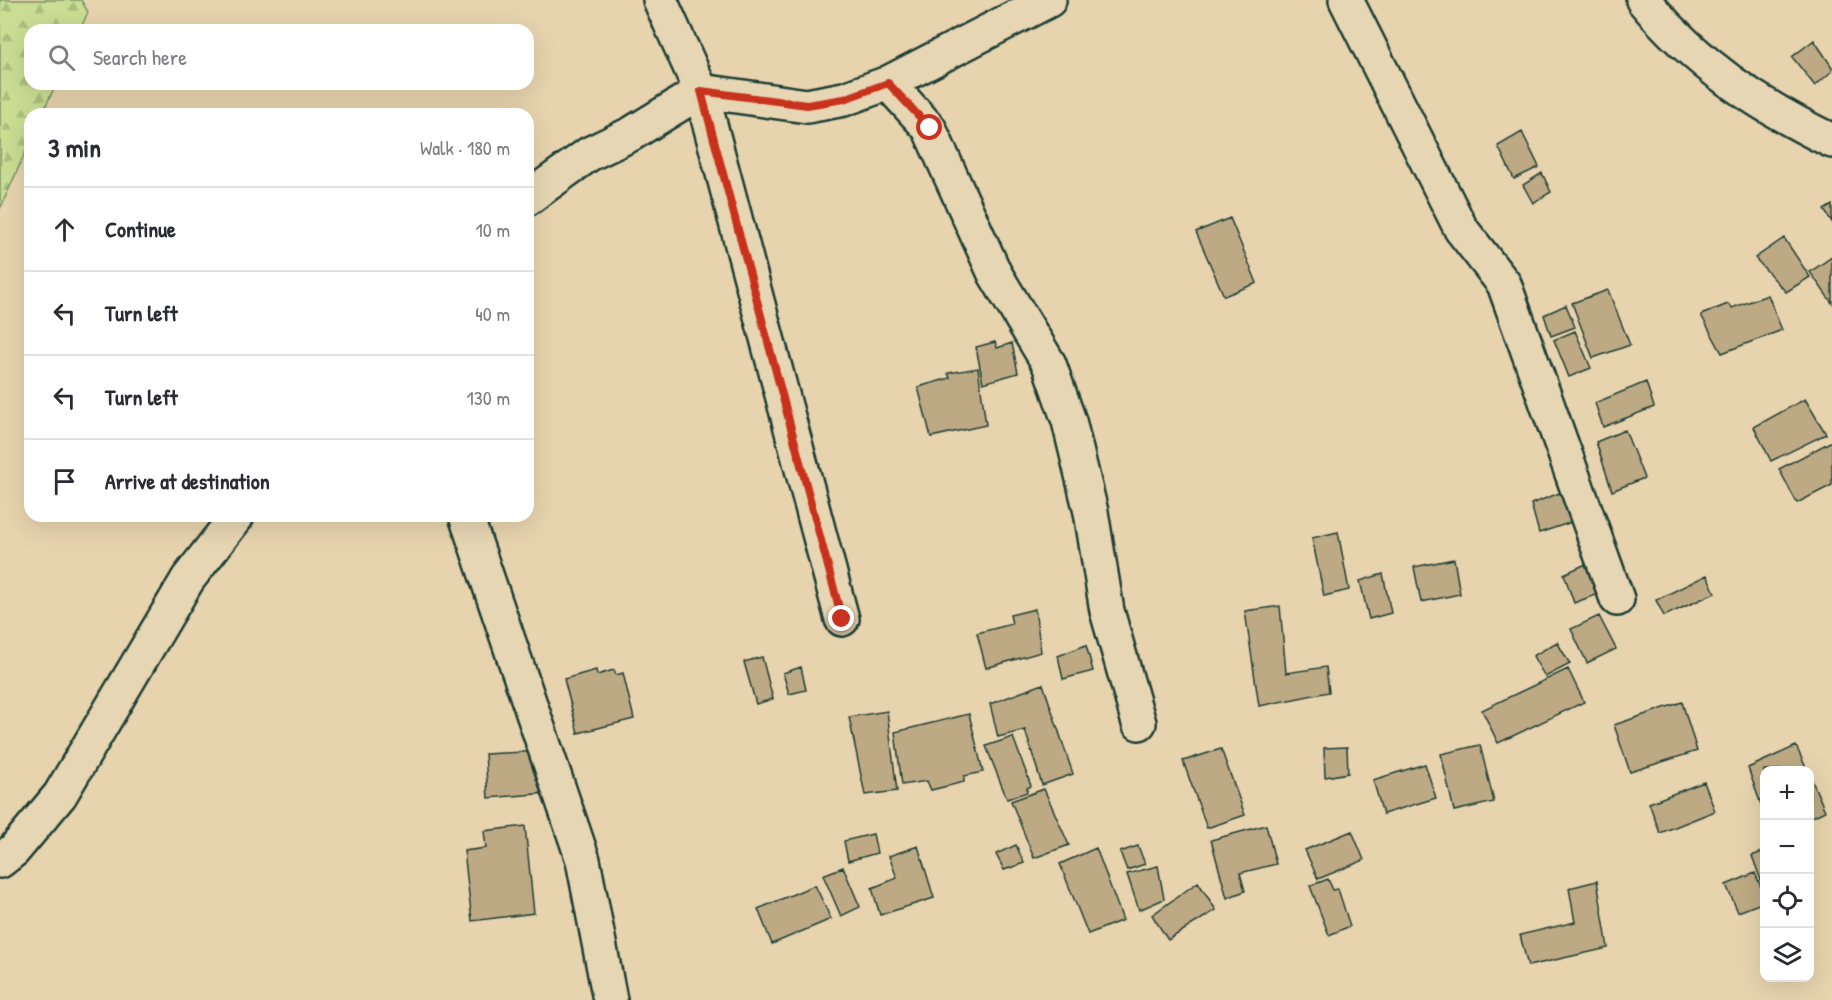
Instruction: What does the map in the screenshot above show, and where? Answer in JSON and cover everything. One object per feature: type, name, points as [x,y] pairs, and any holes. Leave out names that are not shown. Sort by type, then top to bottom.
[{"type":"street","points":[[660,0],[701,91],[842,619]]},
{"type":"street","points":[[534,194],[589,154],[631,134],[701,91],[807,105],[844,99],[888,83],[1049,0]]},
{"type":"street","points":[[1346,0],[1461,229],[1504,284],[1617,599]]},
{"type":"street","points":[[1643,0],[1673,35],[1714,72],[1784,118],[1832,141]]},
{"type":"street","points":[[888,83],[930,128],[995,274],[1049,364],[1069,421],[1091,512],[1107,611],[1139,723]]},
{"type":"street","points":[[0,861],[60,795],[188,579],[232,522]]},
{"type":"street","points":[[468,522],[583,860],[610,1000]]},
{"type":"green space","points":[[0,0],[81,0],[88,12],[83,24],[24,24],[24,90],[53,90],[45,108],[24,108],[24,155],[0,209]]},
{"type":"building","points":[[1814,40],[1832,67],[1832,71],[1815,86],[1792,57]]},
{"type":"building","points":[[1522,132],[1539,167],[1514,179],[1498,146]]},
{"type":"building","points":[[1542,173],[1551,192],[1533,203],[1523,185]]},
{"type":"building","points":[[1832,205],[1832,222],[1824,210]]},
{"type":"building","points":[[1230,218],[1257,283],[1224,296],[1196,232]]},
{"type":"building","points":[[1784,238],[1810,277],[1786,292],[1755,258]]},
{"type":"building","points":[[1832,257],[1832,303],[1810,272]]},
{"type":"building","points":[[1608,290],[1630,345],[1593,358],[1572,303]]},
{"type":"building","points":[[1768,295],[1782,330],[1722,353],[1701,315],[1728,304],[1732,308]]},
{"type":"building","points":[[1566,305],[1575,327],[1551,336],[1544,315]]},
{"type":"building","points":[[1575,331],[1591,368],[1569,377],[1554,340]]},
{"type":"building","points":[[995,342],[997,348],[1012,343],[1018,373],[983,383],[976,347]]},
{"type":"building","points":[[978,368],[986,425],[931,437],[918,387],[950,378],[948,373]]},
{"type":"building","points":[[1646,382],[1654,407],[1603,427],[1595,403]]},
{"type":"building","points":[[1805,399],[1826,434],[1771,461],[1754,427]]},
{"type":"building","points":[[1625,430],[1644,478],[1612,491],[1596,442]]},
{"type":"building","points":[[1832,441],[1832,485],[1797,503],[1779,469]]},
{"type":"building","points":[[1570,489],[1581,519],[1539,533],[1531,504]]},
{"type":"building","points":[[1338,532],[1349,590],[1324,596],[1312,538]]},
{"type":"building","points":[[1454,559],[1460,594],[1421,602],[1414,567]]},
{"type":"building","points":[[1597,559],[1608,590],[1574,603],[1564,574]]},
{"type":"building","points":[[1383,574],[1391,613],[1369,619],[1360,581]]},
{"type":"building","points":[[1707,575],[1715,593],[1664,616],[1656,600]]},
{"type":"building","points":[[1280,606],[1286,673],[1326,667],[1329,692],[1259,706],[1245,611]]},
{"type":"building","points":[[1035,609],[1041,652],[986,668],[977,633],[1012,624],[1010,615]]},
{"type":"building","points":[[1599,616],[1616,649],[1587,663],[1571,629]]},
{"type":"building","points":[[1557,642],[1570,664],[1545,677],[1533,656]]},
{"type":"building","points":[[1086,645],[1093,671],[1063,679],[1058,656]]},
{"type":"building","points":[[762,657],[773,699],[756,704],[744,662]]},
{"type":"building","points":[[801,667],[806,690],[789,694],[783,673]]},
{"type":"building","points":[[1568,669],[1584,702],[1498,743],[1482,710]]},
{"type":"building","points":[[596,670],[597,675],[614,670],[616,675],[623,673],[634,719],[578,733],[564,679]]},
{"type":"building","points":[[1043,684],[1073,774],[1042,785],[1025,730],[998,737],[990,704]]},
{"type":"building","points":[[1682,702],[1697,751],[1630,772],[1614,725]]},
{"type":"building","points":[[887,711],[897,791],[865,795],[849,717]]},
{"type":"building","points":[[969,714],[983,772],[964,776],[964,782],[931,790],[927,781],[902,785],[895,732]]},
{"type":"building","points":[[1013,737],[1031,786],[1027,788],[1027,792],[1007,799],[986,746]]},
{"type":"building","points":[[1480,745],[1494,802],[1454,811],[1441,754]]},
{"type":"building","points":[[1796,746],[1805,766],[1760,766],[1760,802],[1748,768]]},
{"type":"building","points":[[1347,747],[1348,773],[1325,777],[1324,748]]},
{"type":"building","points":[[1221,749],[1245,815],[1207,828],[1183,761]]},
{"type":"building","points":[[542,751],[547,793],[488,798],[485,754]]},
{"type":"building","points":[[1425,764],[1436,798],[1383,814],[1373,780]]},
{"type":"building","points":[[1704,782],[1715,811],[1660,833],[1649,803]]},
{"type":"building","points":[[1814,785],[1825,811],[1814,816]]},
{"type":"building","points":[[1044,789],[1069,845],[1034,858],[1011,801]]},
{"type":"building","points":[[1266,825],[1276,864],[1240,873],[1245,891],[1227,898],[1211,840]]},
{"type":"building","points":[[525,826],[534,913],[472,921],[464,851],[486,848],[484,831]]},
{"type":"building","points":[[1352,831],[1364,860],[1318,879],[1305,850]]},
{"type":"building","points":[[873,834],[877,853],[848,861],[844,841]]},
{"type":"building","points":[[1016,845],[1024,863],[1004,870],[996,854]]},
{"type":"building","points":[[918,846],[934,898],[880,915],[872,888],[897,878],[889,856]]},
{"type":"building","points":[[1138,846],[1145,864],[1127,870],[1120,852]]},
{"type":"building","points":[[1096,848],[1123,920],[1088,934],[1060,864]]},
{"type":"building","points":[[1760,853],[1760,877],[1752,856]]},
{"type":"building","points":[[1158,866],[1164,899],[1139,910],[1127,874]]},
{"type":"building","points":[[843,867],[860,907],[841,916],[823,875]]},
{"type":"building","points":[[1755,873],[1760,885],[1760,904],[1738,912],[1726,885]]},
{"type":"building","points":[[1328,879],[1333,890],[1338,889],[1350,926],[1329,935],[1310,886]]},
{"type":"building","points":[[1597,881],[1608,948],[1528,966],[1520,935],[1575,922],[1569,888]]},
{"type":"building","points":[[1198,882],[1216,910],[1168,940],[1152,915]]},
{"type":"building","points":[[815,885],[831,919],[772,944],[758,909]]},
{"type":"route","points":[[842,619],[701,91],[807,105],[844,99],[888,83],[930,128]]}]
